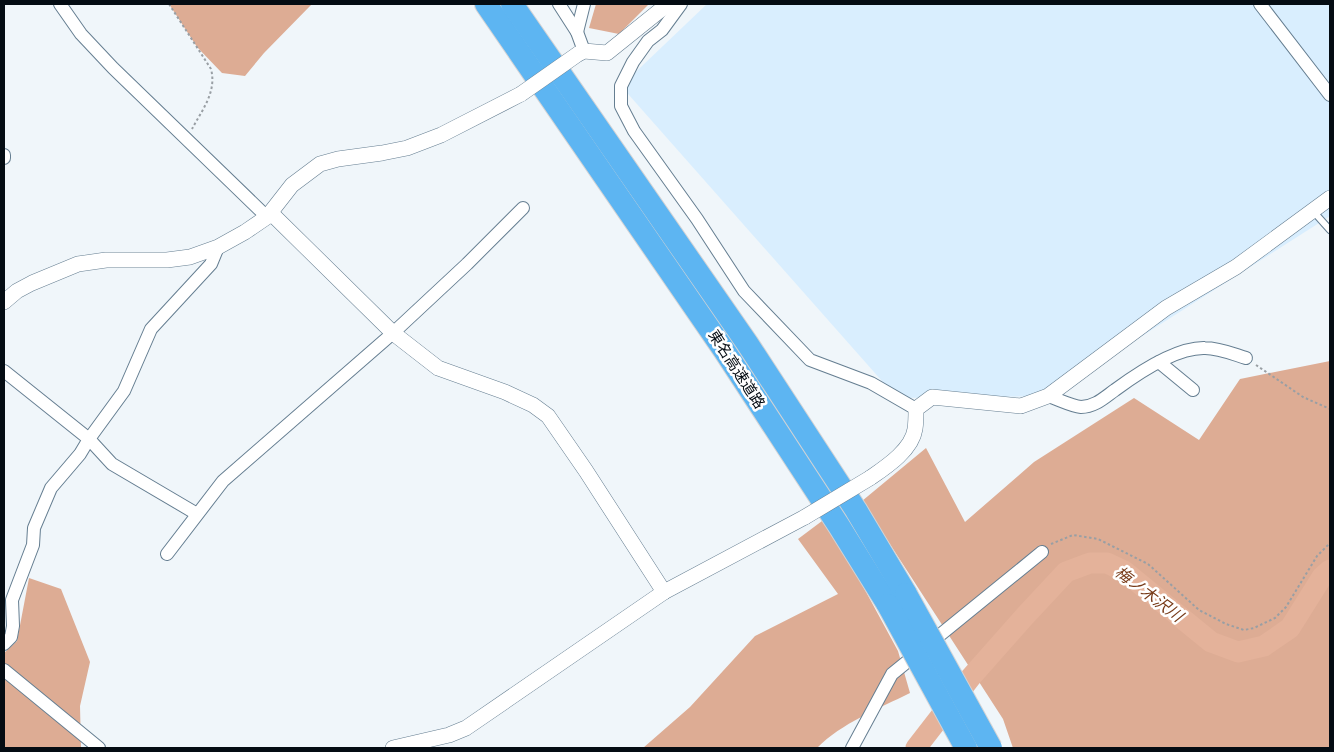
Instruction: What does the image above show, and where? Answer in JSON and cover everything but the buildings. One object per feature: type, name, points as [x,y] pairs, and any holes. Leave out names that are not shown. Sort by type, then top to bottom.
[{"type":"highway","name":"東名高速道路","points":[[486,4],[724,350],[839,526],[897,599],[991,748]]},
{"type":"highway","name":"東名高速道路","points":[[512,4],[748,343],[856,510],[966,748]]},
{"type":"street","points":[[60,4],[81,34],[113,68],[393,332],[438,368],[505,392],[533,405],[548,416],[664,592]]},
{"type":"street","points":[[559,4],[577,32],[581,53]]},
{"type":"street","points":[[577,32],[584,4]]},
{"type":"street","points":[[4,302],[17,291],[32,283],[78,264],[106,260],[167,260],[190,257],[218,248],[269,215],[292,185],[320,164],[338,159],[407,148],[441,135],[521,94],[581,53],[607,53],[668,4]]},
{"type":"street","points":[[681,4],[662,30],[648,41],[633,62],[620,86],[620,106],[634,131],[697,219],[744,291],[810,360],[871,382],[916,409]]},
{"type":"street","points":[[1260,4],[1330,95]]},
{"type":"street","points":[[916,409],[932,397],[1021,406],[1048,396],[1166,308],[1236,267],[1330,198]]},
{"type":"street","points":[[167,554],[224,481],[393,332],[523,208]]},
{"type":"street","points":[[4,644],[11,636],[13,626],[12,600],[33,545],[34,528],[50,488],[80,454],[124,391],[151,328],[210,264],[218,248]]},
{"type":"street","points":[[1048,396],[1081,407],[1096,404],[1136,374],[1191,349],[1206,348],[1246,358]]},
{"type":"street","points":[[1159,362],[1193,390]]},
{"type":"street","points":[[4,371],[89,439],[112,464],[197,514]]},
{"type":"street","points":[[394,748],[449,735],[466,728],[664,592],[805,518],[870,478],[892,462],[912,440],[916,428],[916,409]]},
{"type":"street","points":[[852,748],[892,674],[1042,552]]},
{"type":"street","points":[[4,670],[99,748]]},
{"type":"lane","points":[[1313,210],[1330,230]]},
{"type":"path","points":[[169,4],[211,70],[214,80],[211,93],[187,138]]},
{"type":"path","points":[[1246,358],[1303,397],[1330,409]]},
{"type":"path","points":[[1042,552],[1053,542],[1073,535],[1098,539],[1148,564],[1199,610],[1226,624],[1244,630],[1254,628],[1275,618],[1286,607],[1317,556],[1330,543]]},
{"type":"shaded area","points":[[169,4],[312,4],[264,53],[245,76],[222,73],[197,47]]},
{"type":"shaded area","points":[[596,4],[649,4],[619,34],[589,28]]},
{"type":"shaded area","points":[[707,4],[1330,4],[1330,216],[1048,396],[897,398],[621,86]]},
{"type":"shaded area","points":[[1330,361],[1330,748],[1013,748],[1003,719],[862,501],[926,448],[965,522],[1034,462],[1134,398],[1199,440],[1240,379]]},
{"type":"shaded area","points":[[826,518],[898,651],[910,693],[849,724],[817,748],[643,748],[690,707],[755,636],[838,594],[798,539]]},
{"type":"shaded area","points":[[29,578],[61,589],[90,662],[80,706],[81,748],[4,748],[4,653],[17,641]]},
{"type":"waterway","name":"梅ノ木沢川","points":[[916,748],[971,677],[1066,572],[1090,563],[1107,563],[1124,571],[1211,642],[1238,652],[1264,646],[1290,628],[1322,577],[1330,570]]}]
